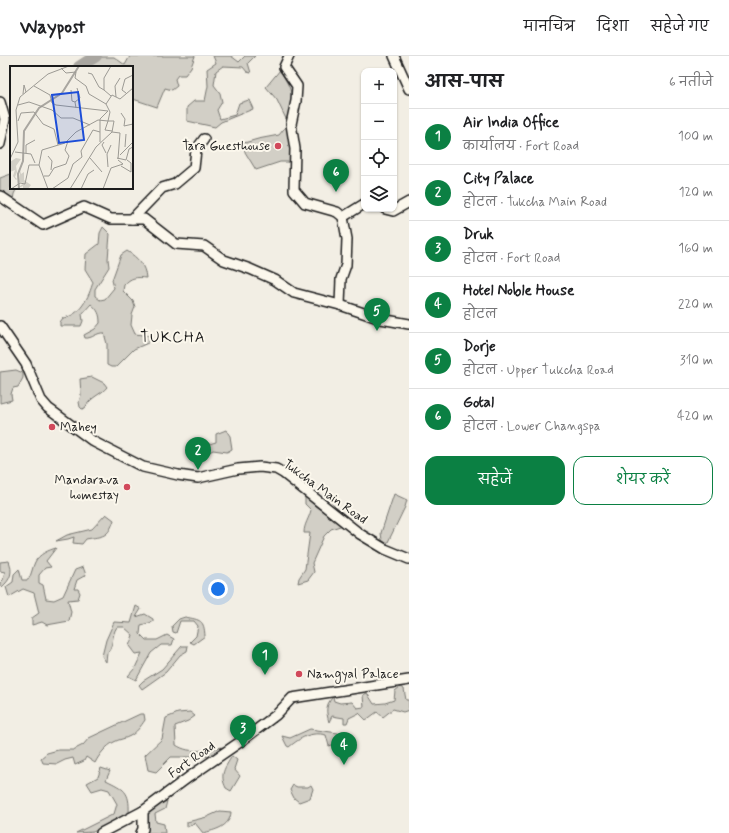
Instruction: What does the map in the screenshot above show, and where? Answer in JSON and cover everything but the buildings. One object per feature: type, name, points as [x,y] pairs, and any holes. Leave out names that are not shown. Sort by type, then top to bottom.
[{"type":"street","points":[[289,56],[284,67],[297,86],[296,101],[291,124],[296,149],[294,190],[305,203],[337,212],[343,217],[347,239],[346,265],[341,279],[340,305]]},
{"type":"street","points":[[394,56],[409,89]]},
{"type":"street","points":[[0,144],[5,120],[1,105]]},
{"type":"street","points":[[132,219],[162,188],[175,184],[194,168],[196,150],[204,139]]},
{"type":"street","points":[[0,196],[44,225],[84,207],[110,219],[144,219],[176,244],[204,246],[224,260],[275,280],[294,293],[340,305],[381,319],[409,324]]},
{"type":"street","points":[[397,209],[409,202]]},
{"type":"street","points":[[343,217],[361,206]]},
{"type":"street","name":"Tukcha Main Road","points":[[0,326],[26,364],[41,400],[48,408],[94,442],[143,467],[178,476],[198,478],[238,469],[260,467],[276,470],[283,473],[360,534],[385,549],[409,559]]},
{"type":"street","name":"Fort Road","points":[[101,833],[143,811],[276,715],[292,698],[409,680]]},
{"type":"street","points":[[141,833],[143,829],[143,811]]},
{"type":"shaded area","points":[[130,56],[195,56],[191,67],[185,75],[178,75],[175,79],[177,86],[172,90],[165,88],[157,107],[133,99],[133,66],[85,66],[99,57],[114,57],[125,65]]},
{"type":"shaded area","points":[[213,56],[231,56],[239,62],[245,56],[255,56],[248,63],[251,73],[247,72],[243,67],[223,66],[216,71],[214,85],[220,93],[222,102],[217,110],[220,119],[235,115],[239,103],[249,100],[253,109],[221,122],[215,127],[187,121],[187,107],[194,101],[205,101],[208,86],[207,69],[216,63]]},
{"type":"shaded area","points":[[280,70],[290,89],[292,100],[287,121],[277,100],[266,87]]},
{"type":"shaded area","points":[[287,125],[292,162],[280,162],[256,170],[245,152],[244,143],[279,135]]},
{"type":"shaded area","points":[[10,174],[10,189],[16,189],[13,200],[0,202],[0,178]]},
{"type":"shaded area","points":[[103,227],[110,234],[108,259],[109,267],[95,289],[95,296],[100,300],[105,299],[114,288],[112,280],[121,255],[127,251],[138,259],[144,269],[146,278],[134,278],[129,280],[124,285],[123,291],[133,301],[135,307],[131,325],[135,334],[151,336],[152,338],[148,343],[134,349],[116,367],[107,365],[107,344],[104,333],[90,338],[85,338],[84,335],[95,329],[100,323],[98,312],[91,304],[82,314],[83,321],[81,326],[60,326],[60,322],[63,318],[74,314],[79,310],[89,294],[93,282],[85,269],[86,254],[99,244],[100,233]]},
{"type":"shaded area","points":[[16,370],[23,373],[23,378],[18,387],[13,388],[11,394],[12,400],[0,403],[0,372]]},
{"type":"shaded area","points":[[92,377],[104,383],[107,387],[93,398],[85,408],[82,409],[79,402],[81,395],[80,379]]},
{"type":"shaded area","points":[[226,430],[230,436],[232,449],[227,452],[213,450],[204,455],[200,451],[202,446],[216,442],[216,434]]},
{"type":"shaded area","points":[[394,494],[407,500],[387,544],[382,540],[381,533]]},
{"type":"shaded area","points":[[305,496],[315,506],[343,525],[331,529],[324,536],[312,563],[314,572],[308,580],[298,583],[299,578],[305,569],[310,533],[304,533],[311,510],[305,504]]},
{"type":"shaded area","points":[[106,514],[114,520],[112,526],[104,535],[86,539],[82,544],[73,543],[74,537],[56,541],[67,535],[92,529]]},
{"type":"shaded area","points":[[56,548],[46,561],[51,567],[45,568],[39,575],[39,583],[43,585],[46,599],[54,600],[63,596],[75,570],[83,567],[86,575],[77,580],[74,589],[78,589],[80,593],[78,599],[68,600],[71,612],[69,621],[47,625],[42,622],[32,625],[32,618],[39,613],[34,593],[23,589],[9,597],[6,587],[13,582],[14,574],[19,569],[22,580],[28,580],[37,559],[44,553]]},
{"type":"shaded area","points":[[9,561],[11,572],[7,581],[2,587],[0,586],[0,583],[3,580],[5,572],[0,571],[0,562]]},
{"type":"shaded area","points":[[136,606],[141,609],[136,617],[145,614],[153,619],[153,622],[141,625],[140,634],[146,640],[157,640],[167,635],[174,639],[172,645],[161,645],[151,653],[136,680],[128,676],[135,668],[142,653],[135,654],[129,646],[133,635],[124,627],[117,627],[115,630],[111,648],[107,653],[106,662],[102,656],[106,640],[114,622],[131,623]]},
{"type":"shaded area","points":[[185,617],[198,620],[204,627],[205,636],[194,644],[190,642],[196,636],[198,626],[194,621],[180,621],[176,633],[173,632],[172,626],[179,619]]},
{"type":"shaded area","points":[[182,646],[188,646],[187,651],[180,655],[166,672],[142,689],[139,685],[162,669]]},
{"type":"shaded area","points":[[400,687],[404,689],[406,700],[409,700],[409,710],[403,712],[393,709],[383,717],[377,712],[366,720],[359,713],[349,718],[347,723],[344,723],[344,718],[332,716],[329,722],[327,709],[333,697],[334,701],[340,703],[352,702],[357,708],[364,707],[363,695],[367,693],[374,704],[385,703],[394,700],[395,691]]},
{"type":"shaded area","points":[[190,712],[195,716],[188,721],[175,726],[176,745],[193,751],[223,747],[216,755],[201,757],[171,757],[156,772],[148,770],[145,755],[162,739],[166,718],[178,713]]},
{"type":"shaded area","points":[[140,714],[144,714],[145,720],[138,729],[130,736],[116,741],[108,746],[95,763],[86,757],[84,761],[75,765],[73,758],[57,764],[43,763],[41,758],[47,753],[58,750],[73,750],[83,745],[89,738]]},
{"type":"shaded area","points":[[310,729],[338,733],[343,736],[345,741],[329,746],[326,735],[315,734],[302,738],[289,747],[282,736],[290,738]]},
{"type":"shaded area","points":[[232,756],[237,760],[234,769],[240,776],[231,791],[226,788],[223,775]]},
{"type":"shaded area","points":[[101,768],[110,771],[106,780],[117,786],[127,795],[129,813],[93,832],[76,833],[114,814],[117,804],[109,790],[102,788],[92,791],[87,783],[98,777]]},
{"type":"shaded area","points":[[293,785],[297,787],[308,787],[311,785],[313,789],[310,798],[299,802],[294,798],[290,790]]},
{"type":"shaded area","points":[[167,801],[165,809],[155,814],[156,822],[164,824],[165,833],[143,833],[148,812]]},
{"type":"shaded area","points":[[220,811],[231,812],[228,821],[221,827],[203,833],[195,823],[187,827],[187,822],[207,817]]},
{"type":"waterway","points":[[81,66],[96,56]]},
{"type":"place","name":"Tara Guesthouse","points":[[278,146]]},
{"type":"place","name":"Gotal","points":[[336,192]]},
{"type":"place","name":"Dorje","points":[[377,331]]},
{"type":"place","name":"Mahey","points":[[52,427]]},
{"type":"place","name":"City Palace","points":[[198,470]]},
{"type":"place","name":"Mandarava homestay","points":[[127,487]]},
{"type":"place","name":"Namgyal Palace","points":[[299,674]]},
{"type":"place","name":"Air India Office","points":[[265,675]]},
{"type":"place","name":"Druk","points":[[243,748]]},
{"type":"place","name":"Hotel Noble House","points":[[344,765]]},
{"type":"district","name":"TUKCHA","points":[[173,338]]}]
